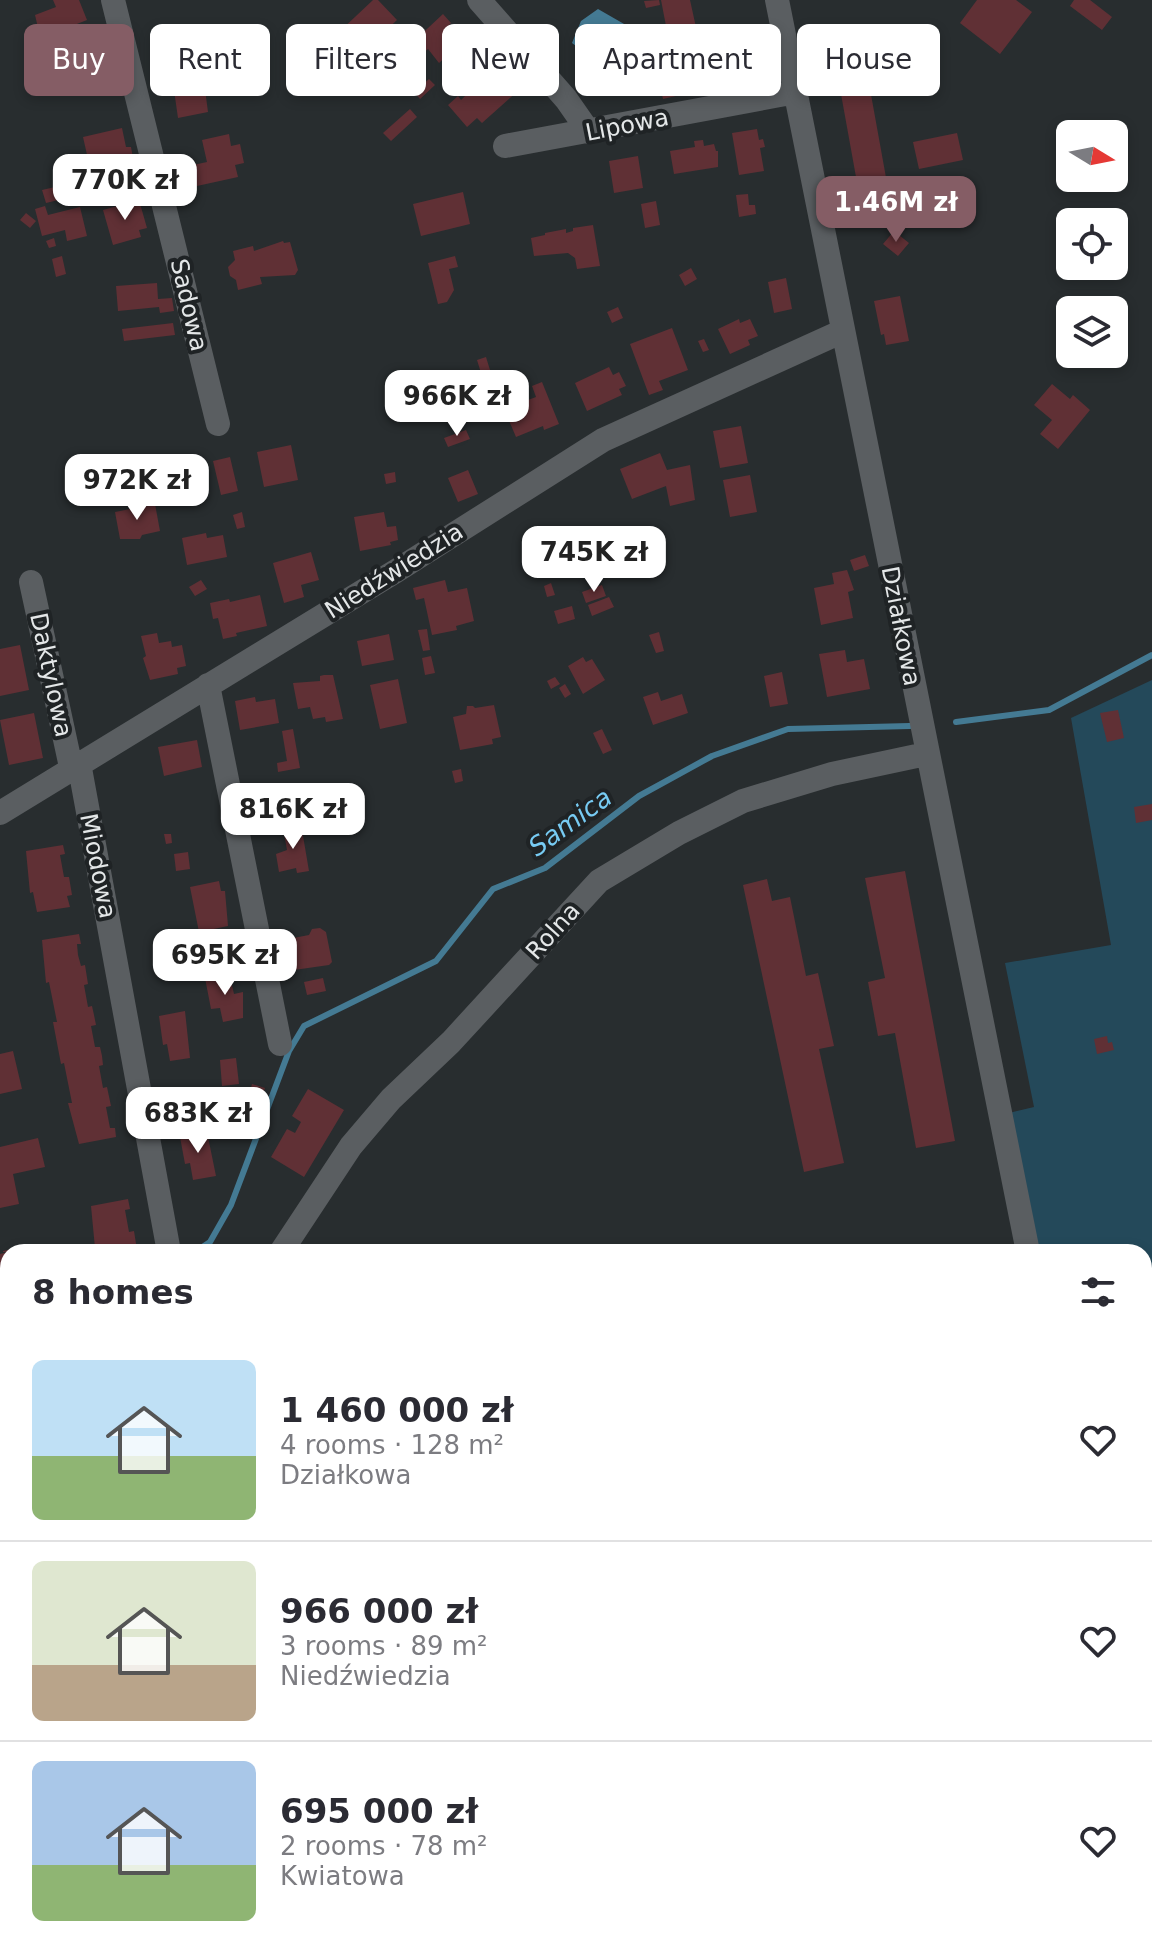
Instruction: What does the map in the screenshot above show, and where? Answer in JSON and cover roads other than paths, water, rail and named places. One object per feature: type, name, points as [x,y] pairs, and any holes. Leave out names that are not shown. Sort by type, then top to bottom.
[{"type":"street","name":"Sadowa","points":[[113,0],[218,424]]},
{"type":"street","points":[[479,0],[566,99],[589,132]]},
{"type":"street","name":"Działkowa","points":[[777,0],[1026,1244]]},
{"type":"street","name":"Lipowa","points":[[505,146],[796,92]]},
{"type":"street","name":"Niedźwiedzia","points":[[0,813],[603,440],[843,331]]},
{"type":"street","name":"Daktylowa","points":[[31,582],[75,765]]},
{"type":"street","points":[[208,685],[280,1044]]},
{"type":"street","name":"Rolna","points":[[286,1244],[351,1146],[381,1111],[451,1042],[599,881],[679,833],[743,801],[832,774],[926,754]]},
{"type":"street","name":"Miodowa","points":[[75,765],[167,1244]]},
{"type":"waterway","name":"Samica","points":[[956,722],[1049,710],[1152,655]]},
{"type":"waterway","name":"Samica","points":[[207,1244],[231,1205],[289,1051],[304,1026],[436,961],[493,889],[545,868],[639,796],[712,756],[788,729],[910,726]]}]
